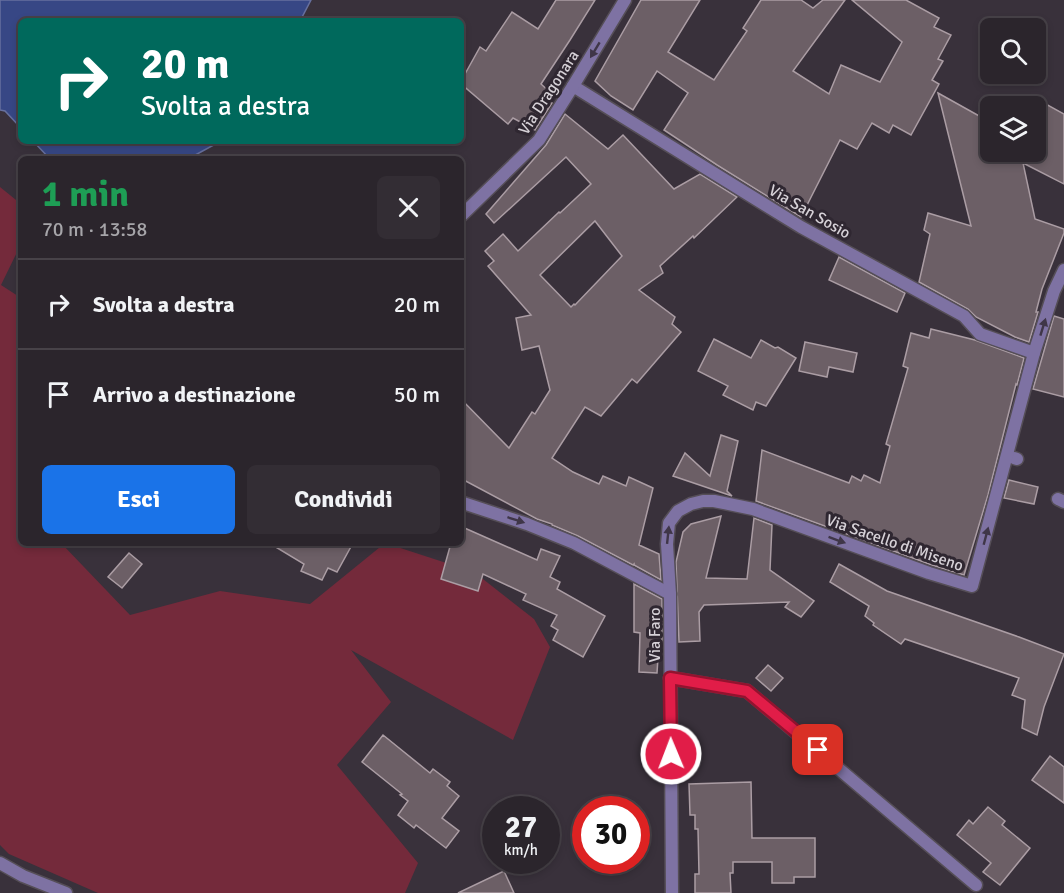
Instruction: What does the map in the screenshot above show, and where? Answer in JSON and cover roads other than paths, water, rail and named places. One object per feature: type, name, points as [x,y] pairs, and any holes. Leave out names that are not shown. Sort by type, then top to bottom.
[{"type":"street","name":"Via Dragonara","points":[[464,213],[539,140],[626,0]]},
{"type":"street","name":"Via San Sosio","points":[[573,86],[801,227],[964,316],[980,334],[1034,353]]},
{"type":"street","name":"Via Sacello di Miseno","points":[[670,594],[666,544],[669,523],[678,511],[703,501],[753,509],[929,573],[972,586],[1034,353],[1054,291],[1064,270]]},
{"type":"street","points":[[464,503],[527,524],[574,543],[670,594]]},
{"type":"street","name":"Via Faro","points":[[670,594],[672,893]]},
{"type":"street","points":[[670,678],[747,691],[976,885]]},
{"type":"street","points":[[0,863],[23,876],[66,893]]},
{"type":"water","points":[[0,0],[311,0],[302,18],[18,18],[18,125],[5,111],[0,110]]},
{"type":"water","points":[[36,144],[216,144],[194,156],[47,156]]}]
